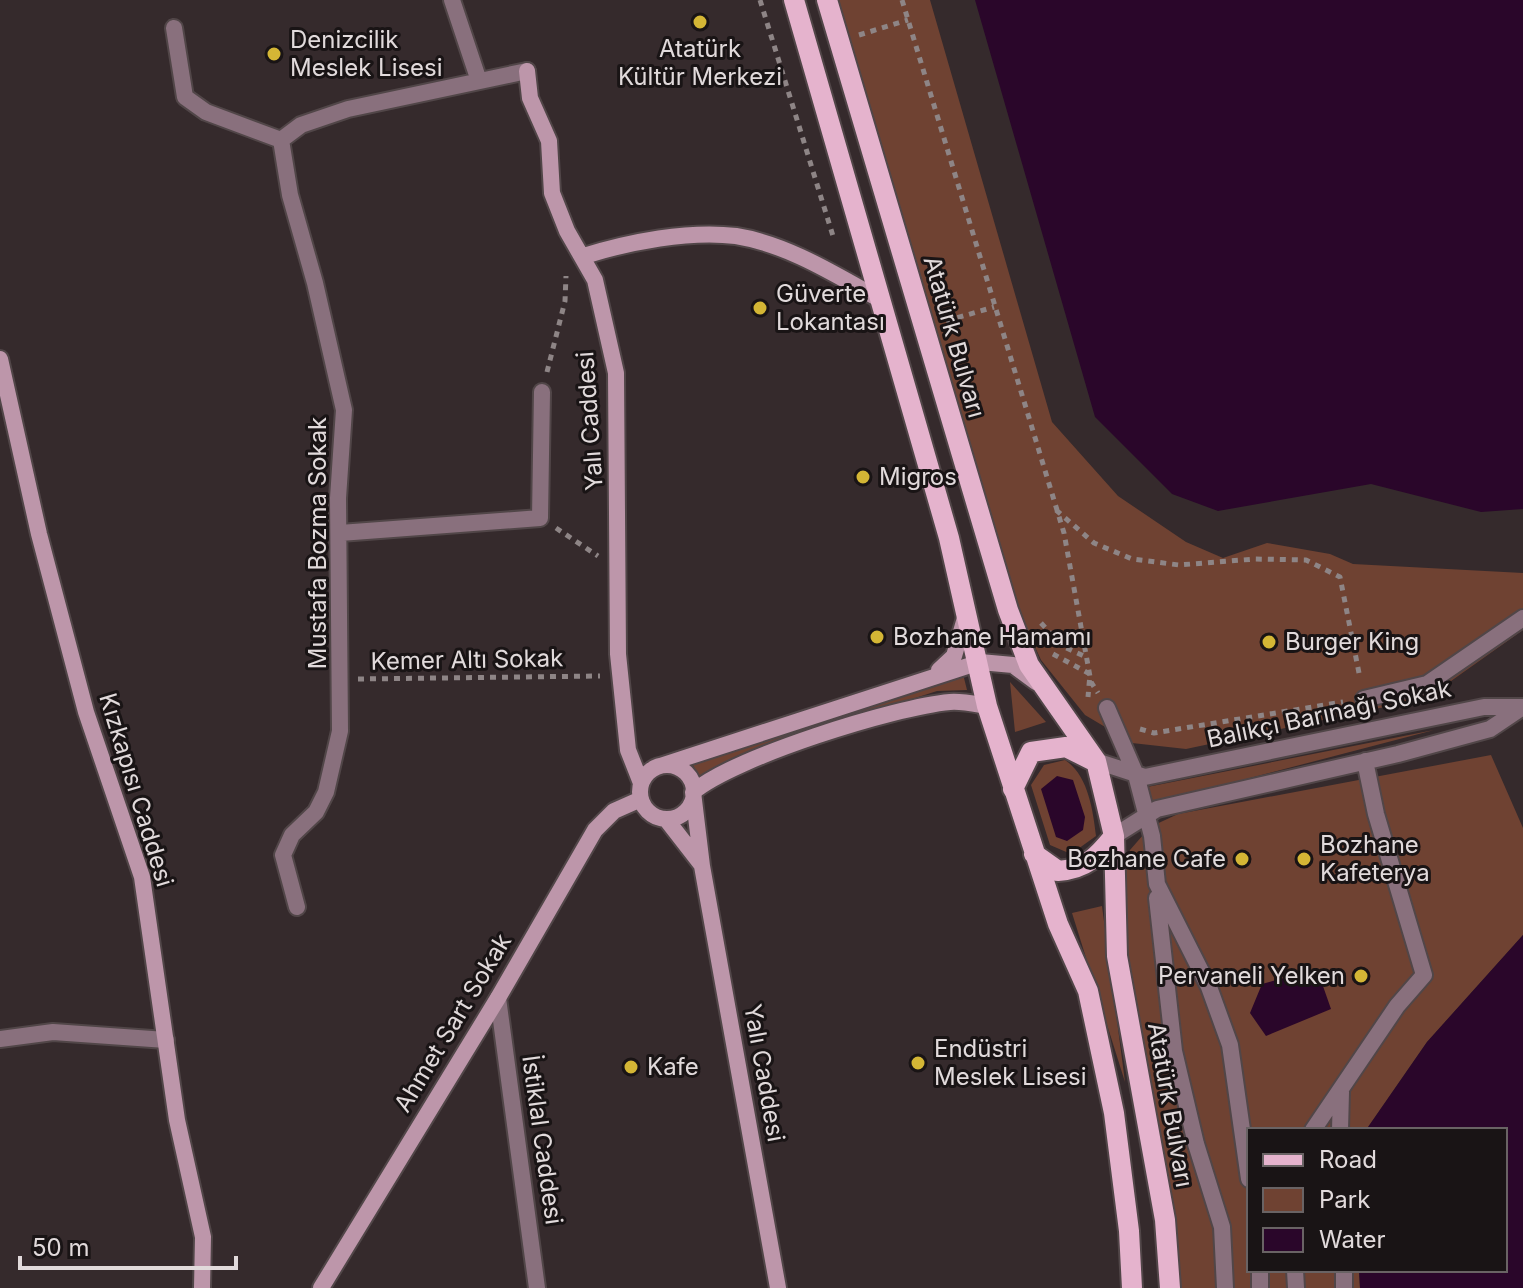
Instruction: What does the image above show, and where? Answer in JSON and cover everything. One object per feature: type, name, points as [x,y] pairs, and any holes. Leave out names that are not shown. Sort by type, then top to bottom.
[{"type":"main road","points":[[794,0],[966,609],[980,662],[987,706],[1058,924],[1088,991],[1114,1113],[1129,1231],[1132,1288]]},
{"type":"main road","name":"Atatürk Bulvarı","points":[[827,0],[995,567],[1029,665],[1096,761],[1114,836],[1117,956],[1165,1220],[1170,1288]]},
{"type":"main road","points":[[1013,789],[1031,752],[1066,747],[1096,761]]},
{"type":"main road","points":[[1034,854],[1058,871],[1083,868],[1096,859],[1114,836]]},
{"type":"street","points":[[174,28],[185,97],[206,112],[281,140],[301,125],[348,109],[478,78],[452,0]]},
{"type":"street","name":"Yalı Caddesi","points":[[478,78],[527,71],[530,98],[549,141],[552,193],[567,231],[584,256],[603,308],[616,373],[622,703],[628,750],[641,791]]},
{"type":"street","name":"Mustafa Bozma Sokak","points":[[281,140],[284,170],[315,283],[344,410],[340,533],[340,731],[326,792],[316,812],[292,835],[283,855],[297,907]]},
{"type":"street","points":[[584,256],[629,242],[735,236],[780,248],[881,300]]},
{"type":"street","name":"Kızkapısı Caddesi","points":[[0,359],[39,534],[86,712],[142,877],[177,1120],[203,1237],[202,1288]]},
{"type":"street","points":[[340,533],[540,518],[542,392]]},
{"type":"street","points":[[932,676],[954,656],[963,636],[966,609]]},
{"type":"street","points":[[1364,699],[1427,684],[1523,618]]},
{"type":"street","points":[[702,866],[666,819],[650,813],[641,791],[654,768],[980,662]]},
{"type":"street","name":"Atatürk Bulvarı","points":[[980,662],[1013,665],[1041,685]]},
{"type":"street","points":[[666,819],[688,808],[693,792],[710,778],[796,745],[895,713],[955,701],[987,706]]},
{"type":"street","name":"Balıkçı Barınağı Sokak","points":[[1141,776],[1484,707],[1523,707],[1490,729],[1151,812]]},
{"type":"street","points":[[1107,708],[1141,776],[1151,812],[1174,1051],[1196,1144],[1222,1227],[1225,1288]]},
{"type":"street","points":[[1096,761],[1141,776]]},
{"type":"street","points":[[1314,1128],[1397,1006],[1424,975],[1376,814],[1365,761]]},
{"type":"street","points":[[654,768],[667,765],[682,771],[693,792]]},
{"type":"street","name":"Ahmet Sart Sokak","points":[[321,1288],[498,998],[595,830],[641,791]]},
{"type":"street","name":"Yalı Caddesi","points":[[693,792],[702,866],[778,1288]]},
{"type":"street","points":[[1114,836],[1151,812]]},
{"type":"street","points":[[1157,884],[1209,987],[1230,1045],[1247,1165]]},
{"type":"street","name":"İstiklal Caddesi","points":[[498,998],[537,1288]]},
{"type":"street","points":[[0,1039],[53,1032],[166,1040]]},
{"type":"street","points":[[1340,1128],[1341,1092]]},
{"type":"path","points":[[760,0],[833,236]]},
{"type":"path","points":[[902,0],[1056,510],[1091,682],[1107,708],[1129,726],[1154,733],[1364,699],[1340,577],[1306,560],[1255,559],[1179,565],[1132,559],[1094,543],[1056,510]]},
{"type":"path","points":[[846,38],[908,20]]},
{"type":"path","points":[[542,392],[565,301],[566,273]]},
{"type":"path","points":[[934,325],[995,307]]},
{"type":"path","points":[[540,518],[619,569]]},
{"type":"path","name":"Kemer Altı Sokak","points":[[341,681],[398,677],[594,676]]},
{"type":"green space","points":[[830,0],[930,0],[1052,422],[1118,496],[1186,542],[1223,558],[1267,543],[1330,554],[1353,564],[1523,573],[1523,630],[1427,698],[1186,749],[1132,743],[1085,715],[1041,660],[1007,586]]},
{"type":"green space","points":[[963,674],[967,690],[937,691],[769,745],[699,777],[693,765]]},
{"type":"green space","points":[[1010,682],[1046,722],[1015,732]]},
{"type":"green space","points":[[1434,730],[1147,805],[1142,788]]},
{"type":"green space","points":[[1491,755],[1523,828],[1523,935],[1427,1042],[1367,1128],[1247,1128],[1247,1272],[1359,1272],[1360,1288],[1166,1288],[1123,1004],[1119,883],[1130,850],[1150,827],[1178,814]]},
{"type":"green space","points":[[1065,760],[1084,784],[1096,836],[1071,854],[1050,845],[1031,785],[1044,765]]},
{"type":"green space","points":[[1102,906],[1125,1082],[1072,913]]},
{"type":"water","points":[[975,0],[1523,0],[1523,509],[1481,512],[1371,484],[1218,511],[1172,494],[1095,417]]},
{"type":"water","points":[[1057,776],[1073,780],[1085,817],[1083,830],[1067,841],[1056,837],[1041,789]]},
{"type":"water","points":[[1523,935],[1523,1288],[1360,1288],[1359,1272],[1507,1272],[1507,1128],[1367,1128],[1427,1042]]},
{"type":"water","points":[[1317,969],[1331,1009],[1266,1036],[1250,1013],[1262,984]]},
{"type":"place","name":"Atatürk Kültür Merkezi","points":[[700,22]]},
{"type":"place","name":"Denizcilik Meslek Lisesi","points":[[274,54]]},
{"type":"place","name":"Güverte Lokantası","points":[[760,308]]},
{"type":"place","name":"Migros","points":[[863,477]]},
{"type":"place","name":"Bozhane Hamamı","points":[[877,637]]},
{"type":"place","name":"Burger King","points":[[1269,642]]},
{"type":"place","name":"Bozhane Cafe","points":[[1242,859]]},
{"type":"place","name":"Bozhane Kafeterya","points":[[1304,859]]},
{"type":"place","name":"Pervaneli Yelken","points":[[1361,976]]},
{"type":"place","name":"Endüstri Meslek Lisesi","points":[[918,1063]]},
{"type":"place","name":"Kafe","points":[[631,1067]]}]
